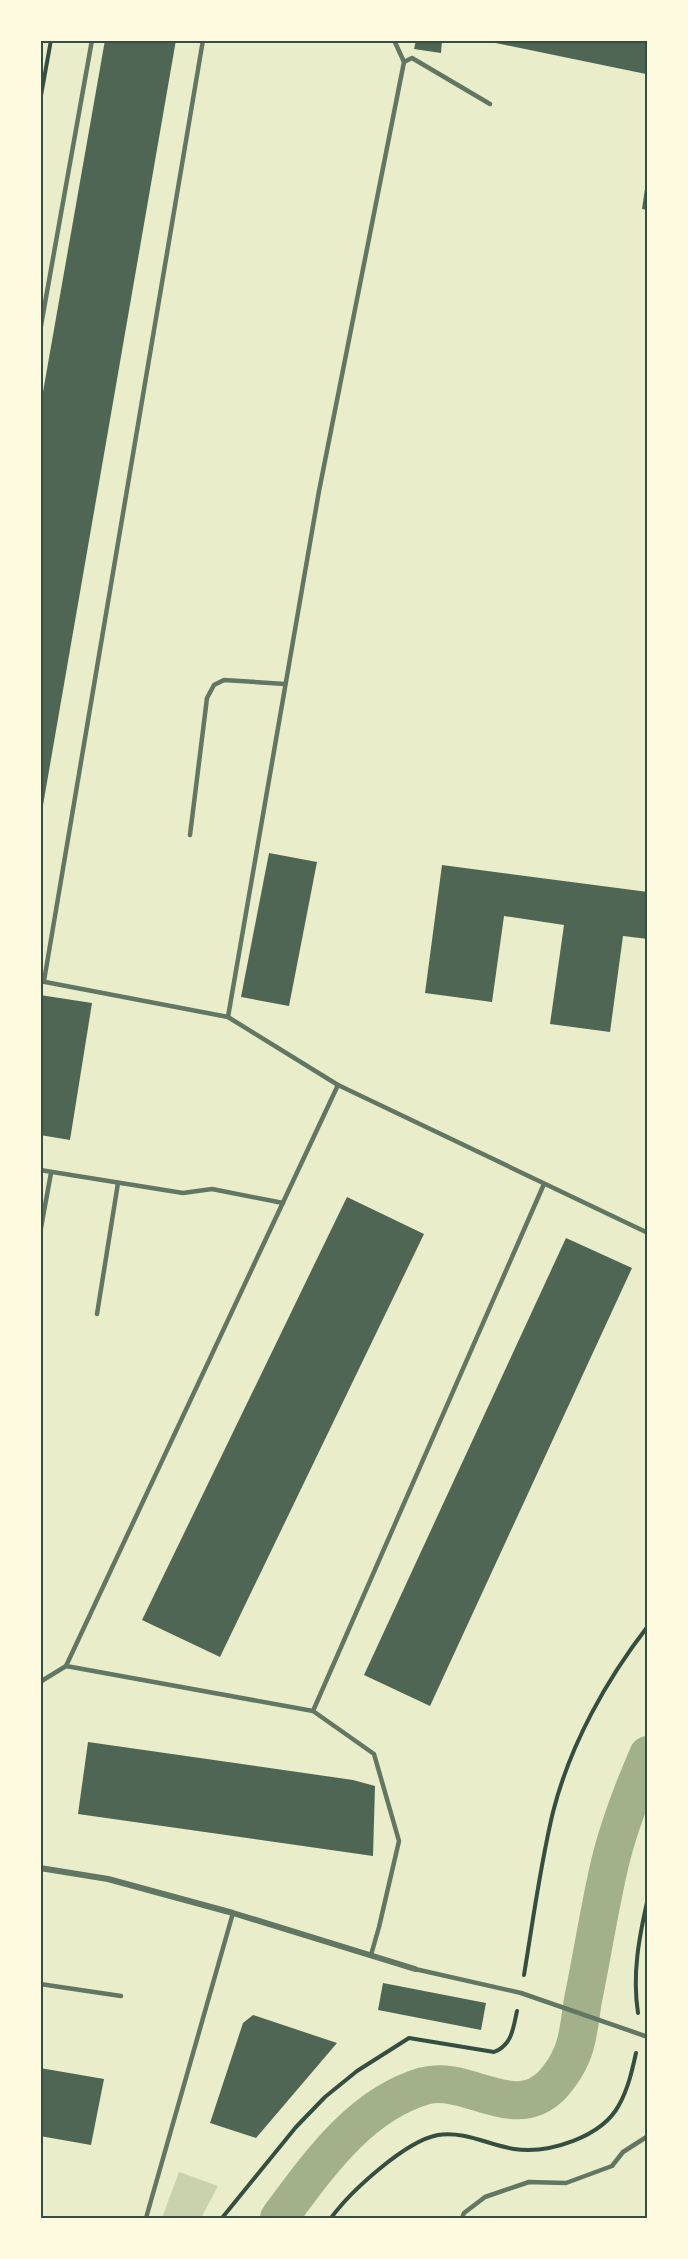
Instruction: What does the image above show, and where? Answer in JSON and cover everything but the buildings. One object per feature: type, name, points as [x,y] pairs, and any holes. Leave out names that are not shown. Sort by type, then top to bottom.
[{"type":"street","points":[[40,1868],[108,1879],[233,1913],[415,1969]]},
{"type":"lane","points":[[40,330],[92,40]]},
{"type":"lane","points":[[203,40],[42,981],[228,1017],[338,1085],[648,1233]]},
{"type":"lane","points":[[228,1017],[319,491],[404,62],[394,40]]},
{"type":"lane","points":[[404,62],[412,58],[489,104]]},
{"type":"lane","points":[[190,835],[207,698],[214,685],[224,680],[285,684]]},
{"type":"lane","points":[[40,1682],[66,1666],[338,1085]]},
{"type":"lane","points":[[40,1170],[183,1193],[212,1190],[283,1203]]},
{"type":"lane","points":[[40,1233],[51,1173]]},
{"type":"lane","points":[[97,1314],[118,1183]]},
{"type":"lane","points":[[313,1711],[544,1184]]},
{"type":"lane","points":[[66,1666],[313,1711],[374,1754],[399,1841],[370,1955]]},
{"type":"lane","points":[[146,2218],[233,1913]]},
{"type":"lane","points":[[415,1969],[521,1993],[648,2037]]},
{"type":"lane","points":[[40,1984],[121,1996]]},
{"type":"lane","points":[[462,2218],[464,2213],[486,2197],[529,2182],[566,2183],[612,2166],[623,2152],[648,2136]]},
{"type":"path","points":[[40,101],[51,40]]},
{"type":"path","points":[[222,2218],[296,2127],[325,2097],[357,2071],[409,2038],[494,2052],[506,2045],[512,2035],[521,1993],[544,1855],[560,1788],[600,1697],[624,1657],[648,1626]]},
{"type":"path","points":[[331,2218],[356,2191],[393,2158],[421,2140],[435,2135],[461,2135],[514,2149],[534,2150],[555,2148],[601,2126],[618,2108],[627,2088],[641,2034],[635,1990],[640,1931],[648,1898]]},
{"type":"green space","points":[[179,2172],[218,2186],[201,2218],[162,2218]]},
{"type":"waterway","points":[[279,2218],[341,2140],[379,2107],[401,2095],[424,2086],[441,2084],[491,2096],[523,2100],[538,2095],[556,2081],[564,2070],[576,2041],[605,1884],[626,1810],[648,1755]]}]
